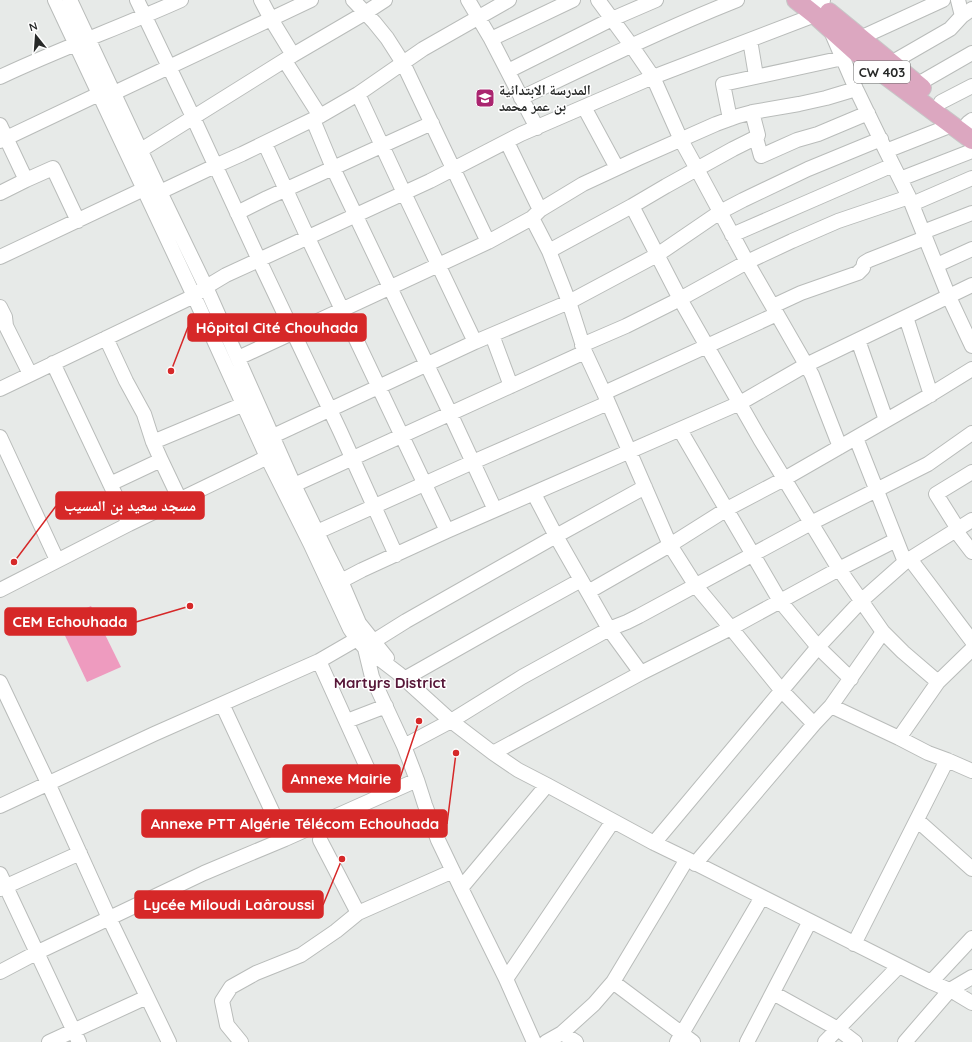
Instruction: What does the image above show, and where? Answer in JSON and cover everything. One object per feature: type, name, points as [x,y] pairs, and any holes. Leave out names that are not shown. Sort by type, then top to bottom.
[{"type":"main road","name":"CW 403","points":[[796,0],[817,4],[891,63],[914,89],[967,127]]},
{"type":"main road","name":"CW 403","points":[[817,4],[830,29],[866,61],[914,89],[941,102],[967,127]]},
{"type":"street","points":[[55,0],[114,93],[206,286],[272,436],[273,454],[310,544],[350,629],[450,721],[518,770],[654,843],[854,944],[952,991],[972,1003]]},
{"type":"street","points":[[70,0],[99,94],[244,404],[273,454],[294,484],[342,581],[365,642],[372,677],[404,746],[436,833],[461,888],[506,979],[534,1042]]},
{"type":"street","points":[[137,0],[396,554]]},
{"type":"street","points":[[0,77],[181,0]]},
{"type":"street","points":[[261,0],[316,118],[333,168],[391,287],[495,510]]},
{"type":"street","points":[[114,93],[311,0]]},
{"type":"street","points":[[353,0],[387,38],[403,63],[488,242]]},
{"type":"street","points":[[141,150],[385,0]]},
{"type":"street","points":[[468,0],[491,39],[537,128]]},
{"type":"street","points":[[160,192],[265,144],[316,118],[358,94],[423,49],[509,0]]},
{"type":"street","points":[[491,39],[573,0]]},
{"type":"street","points":[[598,0],[632,45],[653,77],[682,140],[732,235],[812,375],[840,447]]},
{"type":"street","points":[[508,71],[612,19],[656,0]]},
{"type":"street","points":[[521,98],[632,45],[705,12],[737,0]]},
{"type":"street","points":[[860,38],[943,0]]},
{"type":"street","points":[[891,63],[950,29],[967,13],[958,0]]},
{"type":"street","points":[[0,389],[194,296],[206,286],[226,275],[453,170],[521,134],[653,77],[750,40],[817,4]]},
{"type":"street","points":[[830,29],[856,89],[911,201],[949,297],[971,341]]},
{"type":"street","points":[[750,40],[756,76]]},
{"type":"street","points":[[914,89],[972,53]]},
{"type":"street","points":[[730,119],[724,84],[843,58]]},
{"type":"street","points":[[941,102],[972,86]]},
{"type":"street","points":[[238,358],[488,242],[583,184],[617,168],[730,119],[752,112],[826,98],[856,89]]},
{"type":"street","points":[[3,140],[99,94]]},
{"type":"street","points":[[358,94],[475,342]]},
{"type":"street","points":[[584,107],[617,168]]},
{"type":"street","points":[[752,112],[758,135],[756,138],[761,156],[797,140],[818,134],[868,113]]},
{"type":"street","points":[[237,213],[432,123]]},
{"type":"street","points":[[0,125],[3,140],[26,180]]},
{"type":"street","points":[[272,436],[475,342],[569,302],[657,255],[720,212],[808,169],[883,145],[967,127]]},
{"type":"street","points":[[549,251],[733,149],[756,138]]},
{"type":"street","points":[[507,142],[569,302],[584,349],[670,545],[696,586],[782,691],[814,724]]},
{"type":"street","points":[[265,144],[447,531]]},
{"type":"street","points":[[900,179],[972,151]]},
{"type":"street","points":[[732,235],[893,165]]},
{"type":"street","points":[[0,193],[53,168],[78,221]]},
{"type":"street","points":[[294,484],[511,386],[680,299],[747,262],[792,240],[838,221],[911,201],[972,178]]},
{"type":"street","points":[[1,254],[78,221],[144,189]]},
{"type":"street","points":[[632,206],[680,299],[784,479],[839,569],[883,632],[903,652],[938,682]]},
{"type":"street","points":[[317,532],[473,462],[606,398],[775,310],[801,293],[858,272],[863,268],[864,263],[869,260],[972,213]]},
{"type":"street","points":[[937,265],[972,249]]},
{"type":"street","points":[[342,581],[447,531],[740,403],[806,365],[972,285]]},
{"type":"street","points":[[0,307],[5,317],[3,327],[30,374]]},
{"type":"street","points":[[906,317],[931,394]]},
{"type":"street","points":[[492,335],[511,386]]},
{"type":"street","points":[[106,338],[126,381],[144,414],[153,442],[180,500]]},
{"type":"street","points":[[858,340],[886,420]]},
{"type":"street","points":[[53,363],[129,524]]},
{"type":"street","points":[[401,676],[496,626],[670,545],[727,510],[856,438],[972,369]]},
{"type":"street","points":[[153,442],[244,404]]},
{"type":"street","points":[[680,430],[780,602],[818,647],[851,679]]},
{"type":"street","points":[[404,746],[450,721],[522,677],[609,629],[639,616],[811,523],[928,464],[972,433]]},
{"type":"street","points":[[0,437],[4,456],[57,560]]},
{"type":"street","points":[[856,438],[896,540],[907,561],[972,641]]},
{"type":"street","points":[[0,590],[129,524],[273,454]]},
{"type":"street","points":[[110,484],[161,460]]},
{"type":"street","points":[[972,472],[936,494],[972,552]]},
{"type":"street","points":[[0,806],[319,660],[365,642],[406,621],[645,487]]},
{"type":"street","points":[[534,494],[609,629],[641,672]]},
{"type":"street","points":[[654,843],[818,647],[861,601],[907,561],[972,520]]},
{"type":"street","points":[[493,753],[641,672],[731,628],[839,569],[896,540]]},
{"type":"street","points":[[546,1042],[562,1033],[594,1004],[613,982],[691,861],[831,706],[883,632]]},
{"type":"street","points":[[899,738],[938,682],[972,649]]},
{"type":"street","points":[[319,660],[380,796]]},
{"type":"street","points":[[0,682],[80,852],[109,918],[169,1042]]},
{"type":"street","points":[[222,704],[286,839]]},
{"type":"street","points":[[347,721],[386,706]]},
{"type":"street","points":[[831,706],[928,753],[972,771]]},
{"type":"street","points":[[854,944],[947,760]]},
{"type":"street","points":[[0,972],[36,953],[204,873],[286,839],[417,780]]},
{"type":"street","points":[[461,888],[547,785]]},
{"type":"street","points":[[917,820],[972,869]]},
{"type":"street","points":[[506,979],[613,821]]},
{"type":"street","points":[[320,840],[358,914]]},
{"type":"street","points":[[76,1036],[2,883],[80,852]]},
{"type":"street","points":[[241,1042],[227,1025],[222,1001],[231,987],[256,973],[301,955],[358,914],[453,871]]},
{"type":"street","points":[[613,982],[684,1039],[762,897]]},
{"type":"street","points":[[746,1042],[810,921]]},
{"type":"street","points":[[931,982],[972,938]]},
{"type":"street","points":[[825,1042],[899,966]]},
{"type":"street","points":[[905,1042],[952,991],[972,977]]},
{"type":"street","points":[[952,991],[972,998]]},
{"type":"street","points":[[773,993],[838,1029],[855,1042]]},
{"type":"street","points":[[49,1042],[76,1036],[147,996]]},
{"type":"street","points":[[562,1033],[576,1042]]},
{"type":"shaded area","points":[[91,606],[121,667],[87,682],[58,621]]},
{"type":"place","name":"المدرسة الابتدائية بن عمر محمد","points":[[485,98]]},
{"type":"place","name":"Hôpital Cité Chouhada","points":[[171,371]]},
{"type":"place","name":"مسجد سعيد بن المسيب","points":[[14,562]]},
{"type":"place","name":"CEM Echouhada","points":[[190,606]]},
{"type":"place","name":"Annexe Mairie","points":[[419,721]]},
{"type":"place","name":"Annexe PTT Algérie Télécom Echouhada","points":[[456,753]]},
{"type":"place","name":"Lycée Miloudi Laâroussi","points":[[342,859]]},
{"type":"district","name":"Martyrs District","points":[[390,683]]}]
